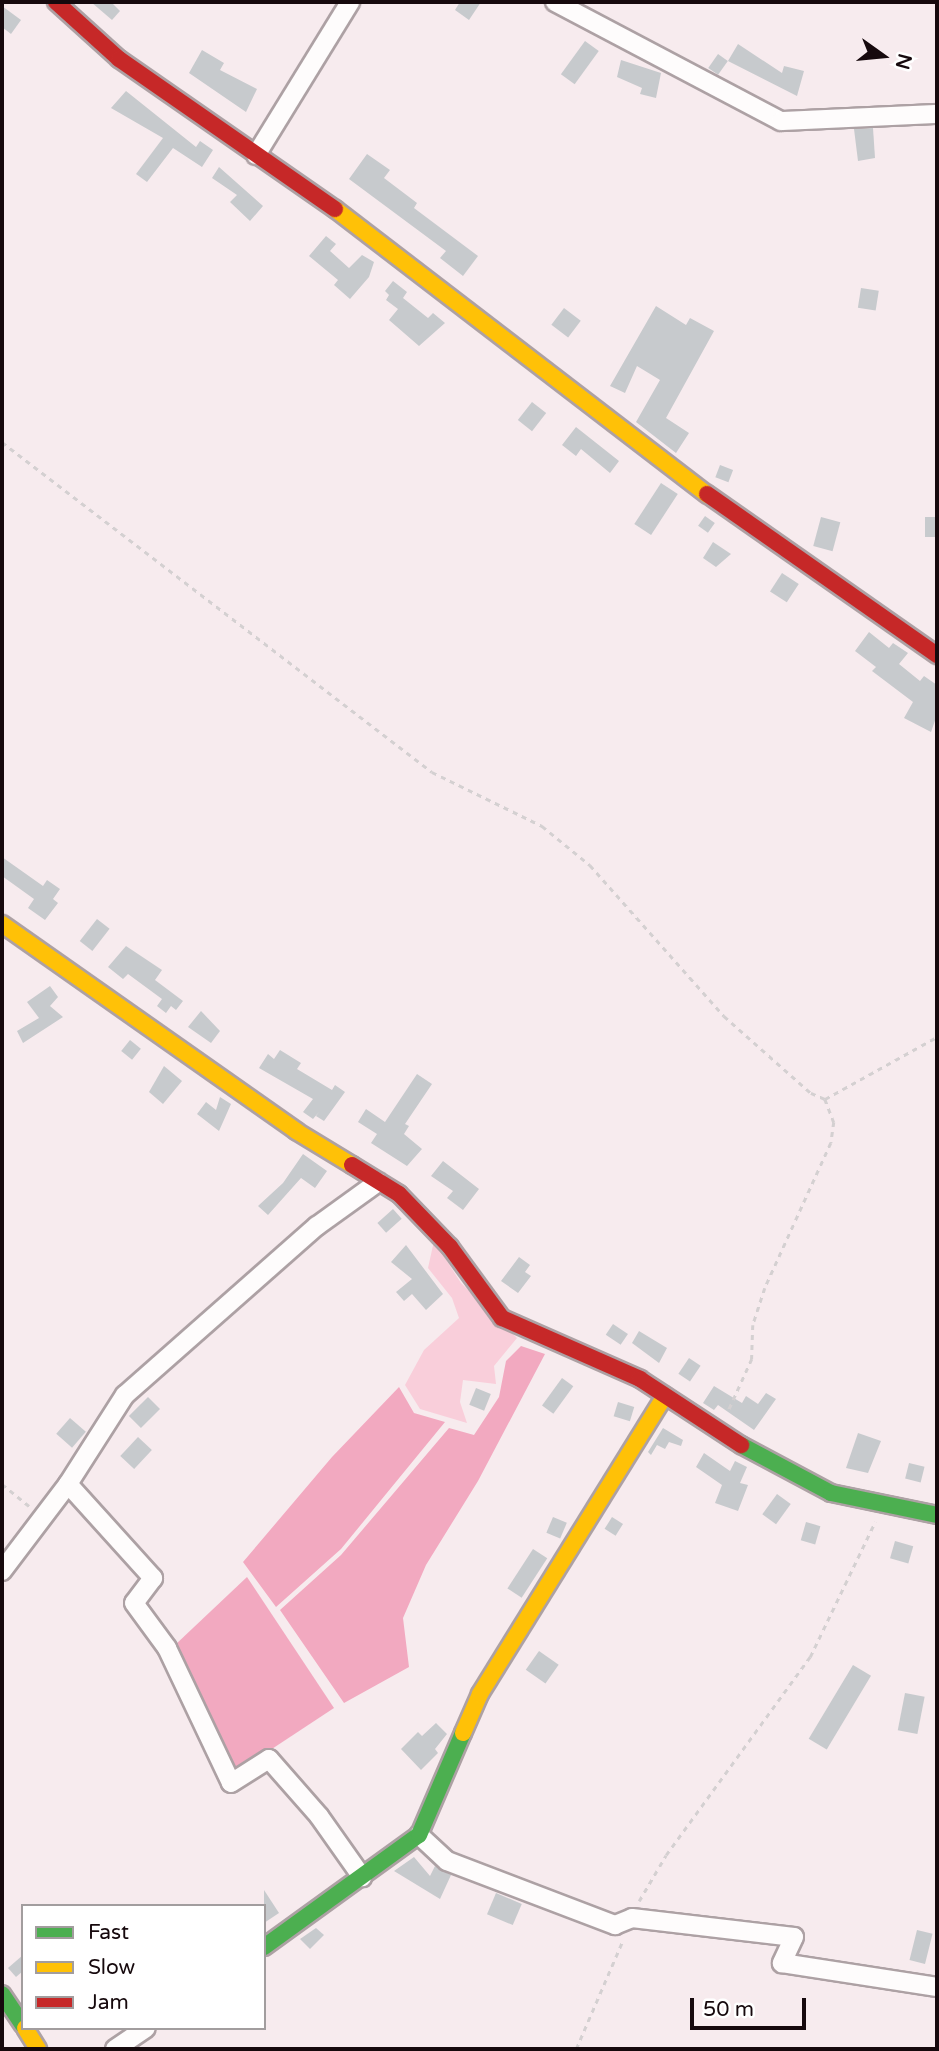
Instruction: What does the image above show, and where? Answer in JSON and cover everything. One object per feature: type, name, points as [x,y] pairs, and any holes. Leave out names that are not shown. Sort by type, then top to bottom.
[{"type":"street","points":[[56,2],[119,59],[256,155],[511,342],[695,486],[937,655]]},
{"type":"street","points":[[256,155],[351,2]]},
{"type":"street","points":[[555,2],[781,121],[937,114]]},
{"type":"street","points":[[2,924],[296,1130],[399,1194],[450,1247],[502,1318],[640,1380],[719,1433],[831,1493],[883,1507],[937,1515]]},
{"type":"street","points":[[2,1571],[68,1484],[125,1395],[317,1226],[378,1182]]},
{"type":"street","points":[[266,1946],[419,1835],[480,1695],[666,1396]]},
{"type":"street","points":[[68,1484],[153,1578],[134,1603],[167,1648],[231,1783],[269,1759],[319,1816],[362,1877]]},
{"type":"street","points":[[419,1835],[447,1861],[615,1925],[632,1918],[794,1937],[782,1963],[937,1987]]},
{"type":"street","points":[[2,1994],[21,2022]]},
{"type":"street","points":[[26,2030],[38,2049]]},
{"type":"street","points":[[115,2049],[143,2030]]},
{"type":"path","points":[[2,442],[432,772],[542,826],[590,865],[724,1016],[811,1093],[825,1099],[834,1122],[831,1143],[765,1288],[753,1325],[752,1359],[719,1433]]},
{"type":"path","points":[[825,1099],[937,1037]]},
{"type":"path","points":[[2,1484],[43,1517]]},
{"type":"path","points":[[576,2049],[632,1918],[666,1855],[810,1657],[883,1507]]},
{"type":"shaded area","points":[[434,1241],[461,1283],[517,1338],[494,1366],[496,1384],[463,1380],[460,1402],[467,1423],[420,1409],[405,1385],[424,1350],[459,1318],[452,1298],[428,1268]]},
{"type":"shaded area","points":[[521,1346],[545,1354],[478,1481],[426,1565],[403,1618],[409,1667],[344,1703],[280,1610],[341,1555],[449,1428],[474,1435],[499,1397],[506,1361]]},
{"type":"shaded area","points":[[399,1387],[414,1413],[445,1422],[341,1549],[276,1607],[243,1562],[332,1457]]},
{"type":"shaded area","points":[[247,1577],[334,1708],[234,1774],[175,1645]]},
{"type":"building","points":[[91,2],[111,2],[120,11],[112,20]]},
{"type":"building","points":[[460,2],[481,2],[469,20],[455,10]]},
{"type":"building","points":[[2,6],[21,20],[11,34],[2,27]]},
{"type":"building","points":[[585,41],[599,51],[575,84],[561,74]]},
{"type":"building","points":[[738,44],[782,73],[784,66],[804,71],[797,96],[728,61]]},
{"type":"building","points":[[202,50],[224,63],[220,70],[257,89],[246,112],[189,73]]},
{"type":"building","points":[[718,54],[728,61],[718,75],[708,68]]},
{"type":"building","points":[[621,60],[661,73],[656,98],[640,94],[642,88],[617,77]]},
{"type":"building","points":[[126,91],[196,147],[200,141],[213,150],[202,167],[173,148],[147,182],[136,174],[163,138],[111,108]]},
{"type":"building","points":[[873,128],[875,158],[858,161],[854,129]]},
{"type":"building","points":[[367,154],[390,170],[384,178],[417,203],[414,208],[478,256],[463,276],[440,258],[446,251],[349,179]]},
{"type":"building","points":[[219,167],[263,206],[250,221],[230,202],[237,195],[212,178]]},
{"type":"building","points":[[326,236],[336,244],[330,251],[349,268],[362,255],[374,262],[369,277],[350,299],[334,285],[338,280],[309,256]]},
{"type":"building","points":[[393,281],[407,292],[403,298],[428,318],[433,313],[445,323],[419,346],[389,320],[398,309],[386,300],[389,295],[385,291]]},
{"type":"building","points":[[861,288],[879,291],[876,311],[858,308]]},
{"type":"building","points":[[656,306],[686,325],[690,318],[714,331],[666,418],[689,433],[676,453],[636,422],[660,380],[637,366],[625,393],[610,386]]},
{"type":"building","points":[[564,308],[581,321],[568,337],[551,325]]},
{"type":"building","points":[[532,402],[546,413],[532,431],[518,420]]},
{"type":"building","points":[[576,427],[619,461],[610,473],[581,449],[576,456],[562,445]]},
{"type":"building","points":[[720,465],[733,470],[728,482],[715,477]]},
{"type":"building","points":[[661,483],[678,494],[651,535],[634,524]]},
{"type":"building","points":[[705,516],[715,523],[708,533],[698,526]]},
{"type":"building","points":[[821,517],[840,522],[833,551],[813,546]]},
{"type":"building","points":[[925,517],[937,517],[937,537],[925,537]]},
{"type":"building","points":[[713,542],[731,554],[716,567],[703,558]]},
{"type":"building","points":[[782,573],[799,584],[787,602],[770,591]]},
{"type":"building","points":[[869,632],[889,648],[893,643],[908,653],[899,664],[920,681],[924,676],[937,685],[937,715],[931,732],[904,718],[913,702],[872,671],[876,667],[855,651]]},
{"type":"building","points":[[2,857],[43,886],[47,880],[60,889],[53,899],[58,903],[45,920],[28,908],[34,899],[2,876]]},
{"type":"building","points":[[97,919],[110,929],[92,951],[80,941]]},
{"type":"building","points":[[126,946],[162,970],[155,980],[183,1001],[176,1010],[171,1006],[166,1013],[157,1006],[162,999],[128,974],[123,979],[108,967]]},
{"type":"building","points":[[50,986],[58,997],[50,1006],[63,1017],[23,1043],[17,1031],[39,1018],[27,1002]]},
{"type":"building","points":[[201,1011],[220,1031],[211,1043],[188,1027]]},
{"type":"building","points":[[130,1040],[141,1049],[132,1060],[121,1051]]},
{"type":"building","points":[[280,1050],[301,1063],[297,1069],[332,1090],[335,1085],[345,1092],[324,1121],[316,1116],[319,1112],[313,1119],[303,1112],[313,1099],[259,1068],[268,1054],[274,1059]]},
{"type":"building","points":[[164,1066],[182,1081],[163,1104],[149,1092]]},
{"type":"building","points":[[417,1074],[432,1084],[405,1124],[409,1126],[404,1134],[422,1149],[407,1166],[371,1143],[377,1134],[358,1122],[366,1109],[385,1122]]},
{"type":"building","points":[[220,1097],[231,1104],[219,1131],[197,1114],[206,1102],[216,1110]]},
{"type":"building","points":[[303,1154],[327,1171],[315,1188],[301,1178],[268,1215],[258,1206],[283,1183]]},
{"type":"building","points":[[443,1161],[479,1189],[463,1210],[447,1198],[453,1191],[431,1176]]},
{"type":"building","points":[[393,1209],[402,1219],[386,1233],[377,1223]]},
{"type":"building","points":[[406,1245],[443,1294],[426,1310],[412,1294],[404,1301],[396,1292],[412,1279],[391,1262]]},
{"type":"building","points":[[519,1257],[530,1265],[525,1272],[531,1276],[518,1293],[501,1281]]},
{"type":"building","points":[[613,1324],[628,1334],[621,1345],[606,1335]]},
{"type":"building","points":[[639,1331],[667,1348],[659,1363],[632,1343]]},
{"type":"building","points":[[689,1358],[701,1366],[690,1382],[678,1374]]},
{"type":"building","points":[[562,1378],[573,1386],[553,1414],[542,1406]]},
{"type":"building","points":[[714,1386],[742,1403],[746,1396],[758,1404],[766,1393],[776,1399],[754,1430],[718,1405],[714,1410],[703,1403]]},
{"type":"building","points":[[476,1388],[491,1394],[484,1411],[469,1405]]},
{"type":"building","points":[[148,1397],[160,1409],[141,1428],[129,1416]]},
{"type":"building","points":[[618,1402],[634,1407],[630,1421],[614,1416]]},
{"type":"building","points":[[70,1418],[86,1432],[72,1448],[56,1434]]},
{"type":"building","points":[[663,1428],[683,1440],[681,1446],[669,1442],[665,1449],[657,1445],[651,1455],[648,1452]]},
{"type":"building","points":[[858,1433],[881,1441],[868,1473],[846,1468]]},
{"type":"building","points":[[138,1437],[152,1450],[134,1469],[120,1456]]},
{"type":"building","points":[[704,1453],[730,1471],[735,1461],[747,1467],[740,1483],[748,1485],[738,1511],[715,1503],[722,1485],[696,1467]]},
{"type":"building","points":[[909,1463],[925,1467],[921,1482],[905,1479]]},
{"type":"building","points":[[777,1494],[791,1504],[776,1524],[762,1514]]},
{"type":"building","points":[[553,1517],[567,1523],[560,1539],[546,1533]]},
{"type":"building","points":[[612,1517],[623,1524],[616,1536],[605,1529]]},
{"type":"building","points":[[806,1522],[820,1526],[815,1544],[801,1540]]},
{"type":"building","points":[[895,1541],[913,1546],[908,1564],[890,1558]]},
{"type":"building","points":[[533,1549],[547,1558],[522,1598],[507,1588]]},
{"type":"building","points":[[539,1651],[559,1665],[545,1684],[526,1670]]},
{"type":"building","points":[[853,1665],[871,1676],[827,1750],[809,1739]]},
{"type":"building","points":[[905,1693],[925,1697],[917,1734],[898,1730]]},
{"type":"building","points":[[436,1723],[447,1734],[435,1749],[438,1753],[421,1770],[401,1749],[418,1732],[422,1736]]},
{"type":"building","points":[[414,1857],[430,1876],[435,1866],[451,1875],[440,1899],[394,1871]]},
{"type":"building","points":[[264,1890],[279,1913],[266,1922],[266,1904]]},
{"type":"building","points":[[496,1893],[522,1904],[513,1925],[487,1914]]},
{"type":"building","points":[[316,1928],[324,1935],[310,1949],[300,1939]]},
{"type":"building","points":[[917,1930],[933,1934],[925,1964],[910,1960]]},
{"type":"building","points":[[21,1957],[21,1973],[16,1977],[8,1968]]},
{"type":"traffic: fast","points":[[741,1445],[831,1493],[937,1515]]},
{"type":"traffic: fast","points":[[266,1946],[419,1835],[463,1733]]},
{"type":"traffic: fast","points":[[2,1994],[21,2022]]},
{"type":"traffic: slow","points":[[335,209],[707,494]]},
{"type":"traffic: slow","points":[[2,924],[296,1131],[352,1165]]},
{"type":"traffic: slow","points":[[463,1733],[480,1694],[665,1396]]},
{"type":"traffic: slow","points":[[26,2030],[38,2049]]},
{"type":"traffic: jam","points":[[56,2],[119,59],[335,209]]},
{"type":"traffic: jam","points":[[707,494],[937,655]]},
{"type":"traffic: jam","points":[[352,1165],[399,1194],[450,1247],[502,1318],[640,1379],[741,1445]]}]
